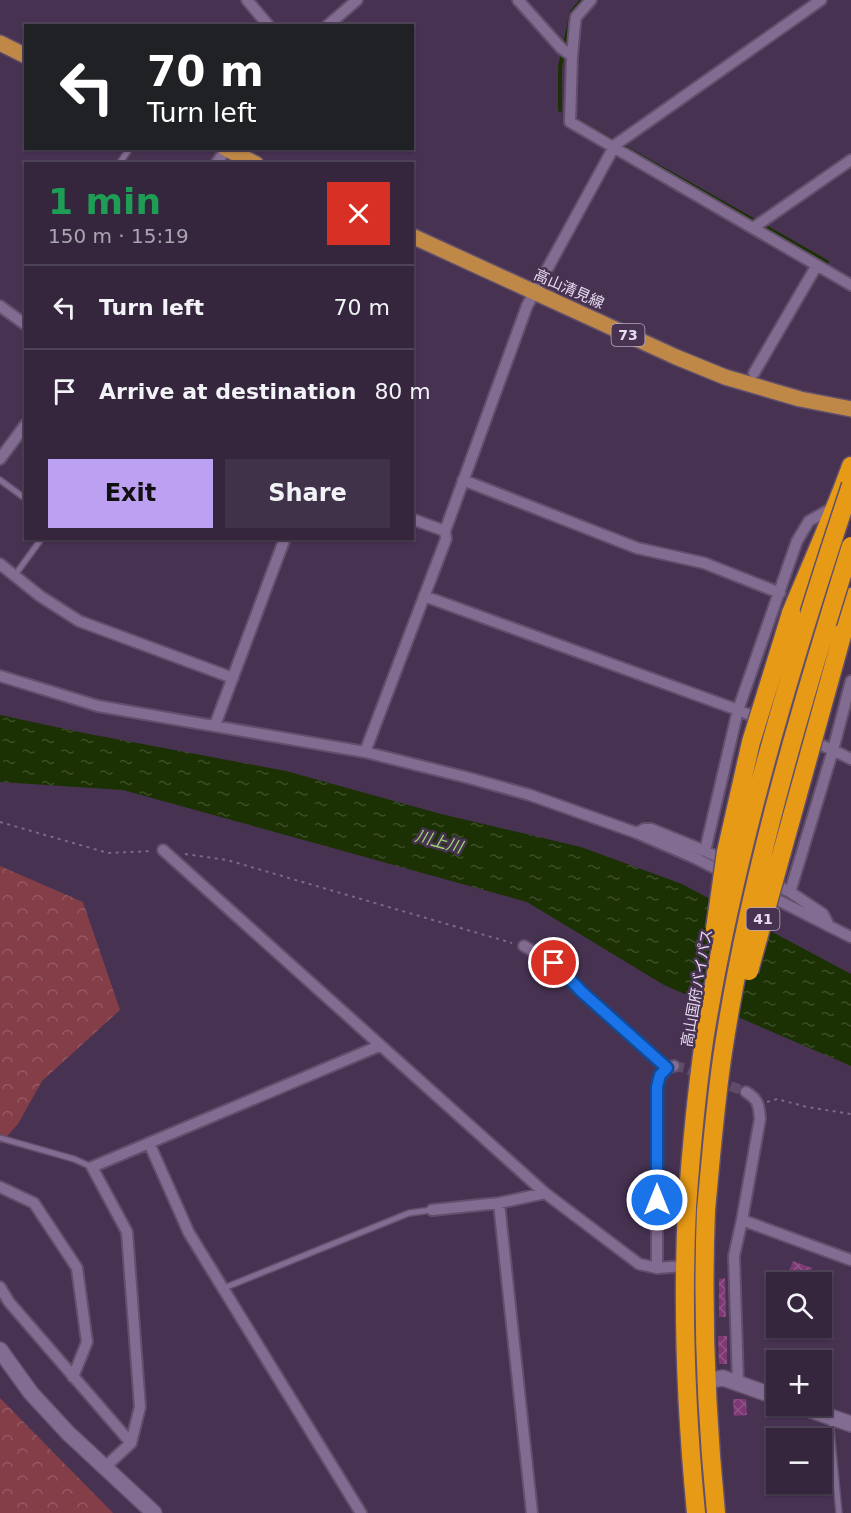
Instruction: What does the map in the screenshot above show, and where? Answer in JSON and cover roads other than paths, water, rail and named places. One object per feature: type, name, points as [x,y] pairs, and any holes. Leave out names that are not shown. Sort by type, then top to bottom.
[{"type":"highway","name":"41","points":[[704,1042],[713,943],[726,852],[751,742],[791,614],[851,466]]},
{"type":"highway","name":"高山国府バイパス","points":[[696,1513],[686,1383],[684,1266],[692,1145],[704,1042],[742,857],[780,717],[851,485]]},
{"type":"highway","name":"41","points":[[716,1513],[705,1381],[703,1323],[706,1210],[723,1053],[761,862],[783,775],[851,546]]},
{"type":"highway","name":"41","points":[[706,1210],[723,1096],[744,992],[851,597]]},
{"type":"main road","points":[[0,43],[24,55]]},
{"type":"main road","points":[[228,150],[252,162]]},
{"type":"main road","name":"高山清見線","points":[[414,237],[724,377],[800,399],[851,410]]},
{"type":"street","points":[[247,0],[267,24]]},
{"type":"street","points":[[329,24],[357,0]]},
{"type":"street","points":[[518,0],[567,53]]},
{"type":"street","points":[[591,0],[576,17],[567,53],[570,122],[616,144],[758,225],[851,285]]},
{"type":"street","points":[[365,752],[446,539],[446,531],[463,480],[526,306],[616,144],[821,0]]},
{"type":"street","points":[[758,225],[851,160]]},
{"type":"street","points":[[754,373],[817,265]]},
{"type":"street","points":[[0,306],[24,324]]},
{"type":"street","points":[[0,459],[24,427]]},
{"type":"street","points":[[463,480],[637,548],[704,563],[780,593]]},
{"type":"street","points":[[705,851],[738,710],[797,541],[808,521],[837,505]]},
{"type":"street","points":[[414,520],[446,531]]},
{"type":"street","points":[[215,725],[284,540]]},
{"type":"street","points":[[0,564],[40,596],[79,621],[233,678]]},
{"type":"street","points":[[424,596],[738,710],[851,759]]},
{"type":"street","points":[[0,676],[98,706],[365,752],[520,792],[637,833],[695,858],[851,937]]},
{"type":"street","points":[[790,892],[833,750],[851,681]]},
{"type":"street","points":[[637,833],[644,829],[651,829],[705,851],[790,892],[823,914],[829,926]]},
{"type":"street","points":[[163,850],[544,1193],[639,1264],[657,1268],[684,1266]]},
{"type":"street","points":[[524,946],[554,963],[582,992],[670,1067],[660,1075],[657,1087],[657,1268]]},
{"type":"street","points":[[104,1468],[131,1443],[140,1407],[127,1232],[92,1167],[379,1046]]},
{"type":"street","points":[[738,1383],[734,1256],[760,1119],[759,1104],[754,1096],[746,1092]]},
{"type":"street","points":[[149,1143],[189,1233],[362,1513]]},
{"type":"street","points":[[0,1187],[34,1203],[77,1268],[87,1342],[73,1377]]},
{"type":"street","points":[[432,1210],[499,1203],[544,1193]]},
{"type":"street","points":[[499,1203],[532,1513]]},
{"type":"street","points":[[742,1220],[851,1260]]},
{"type":"street","points":[[0,1287],[9,1302],[131,1443]]},
{"type":"street","points":[[0,1350],[39,1401],[68,1433],[154,1513]]},
{"type":"street","points":[[705,1381],[723,1378],[766,1393]]},
{"type":"street","points":[[828,1416],[851,1424]]},
{"type":"lane","points":[[0,480],[24,498]]},
{"type":"lane","points":[[15,575],[41,540]]},
{"type":"lane","points":[[0,1138],[74,1159],[92,1167]]},
{"type":"lane","points":[[224,1288],[410,1213],[432,1210]]},
{"type":"lane","points":[[834,1418],[831,1430],[839,1513]]},
{"type":"water","name":"川上川","points":[[0,715],[286,771],[441,814],[581,847],[682,884],[851,974],[851,1066],[664,985],[527,902],[123,790],[0,782]]},
{"type":"waterway","points":[[560,110],[560,67],[572,12],[582,0]]},
{"type":"waterway","points":[[580,122],[827,262]]},
{"type":"tunnel","points":[[674,1066],[746,1092]]}]
